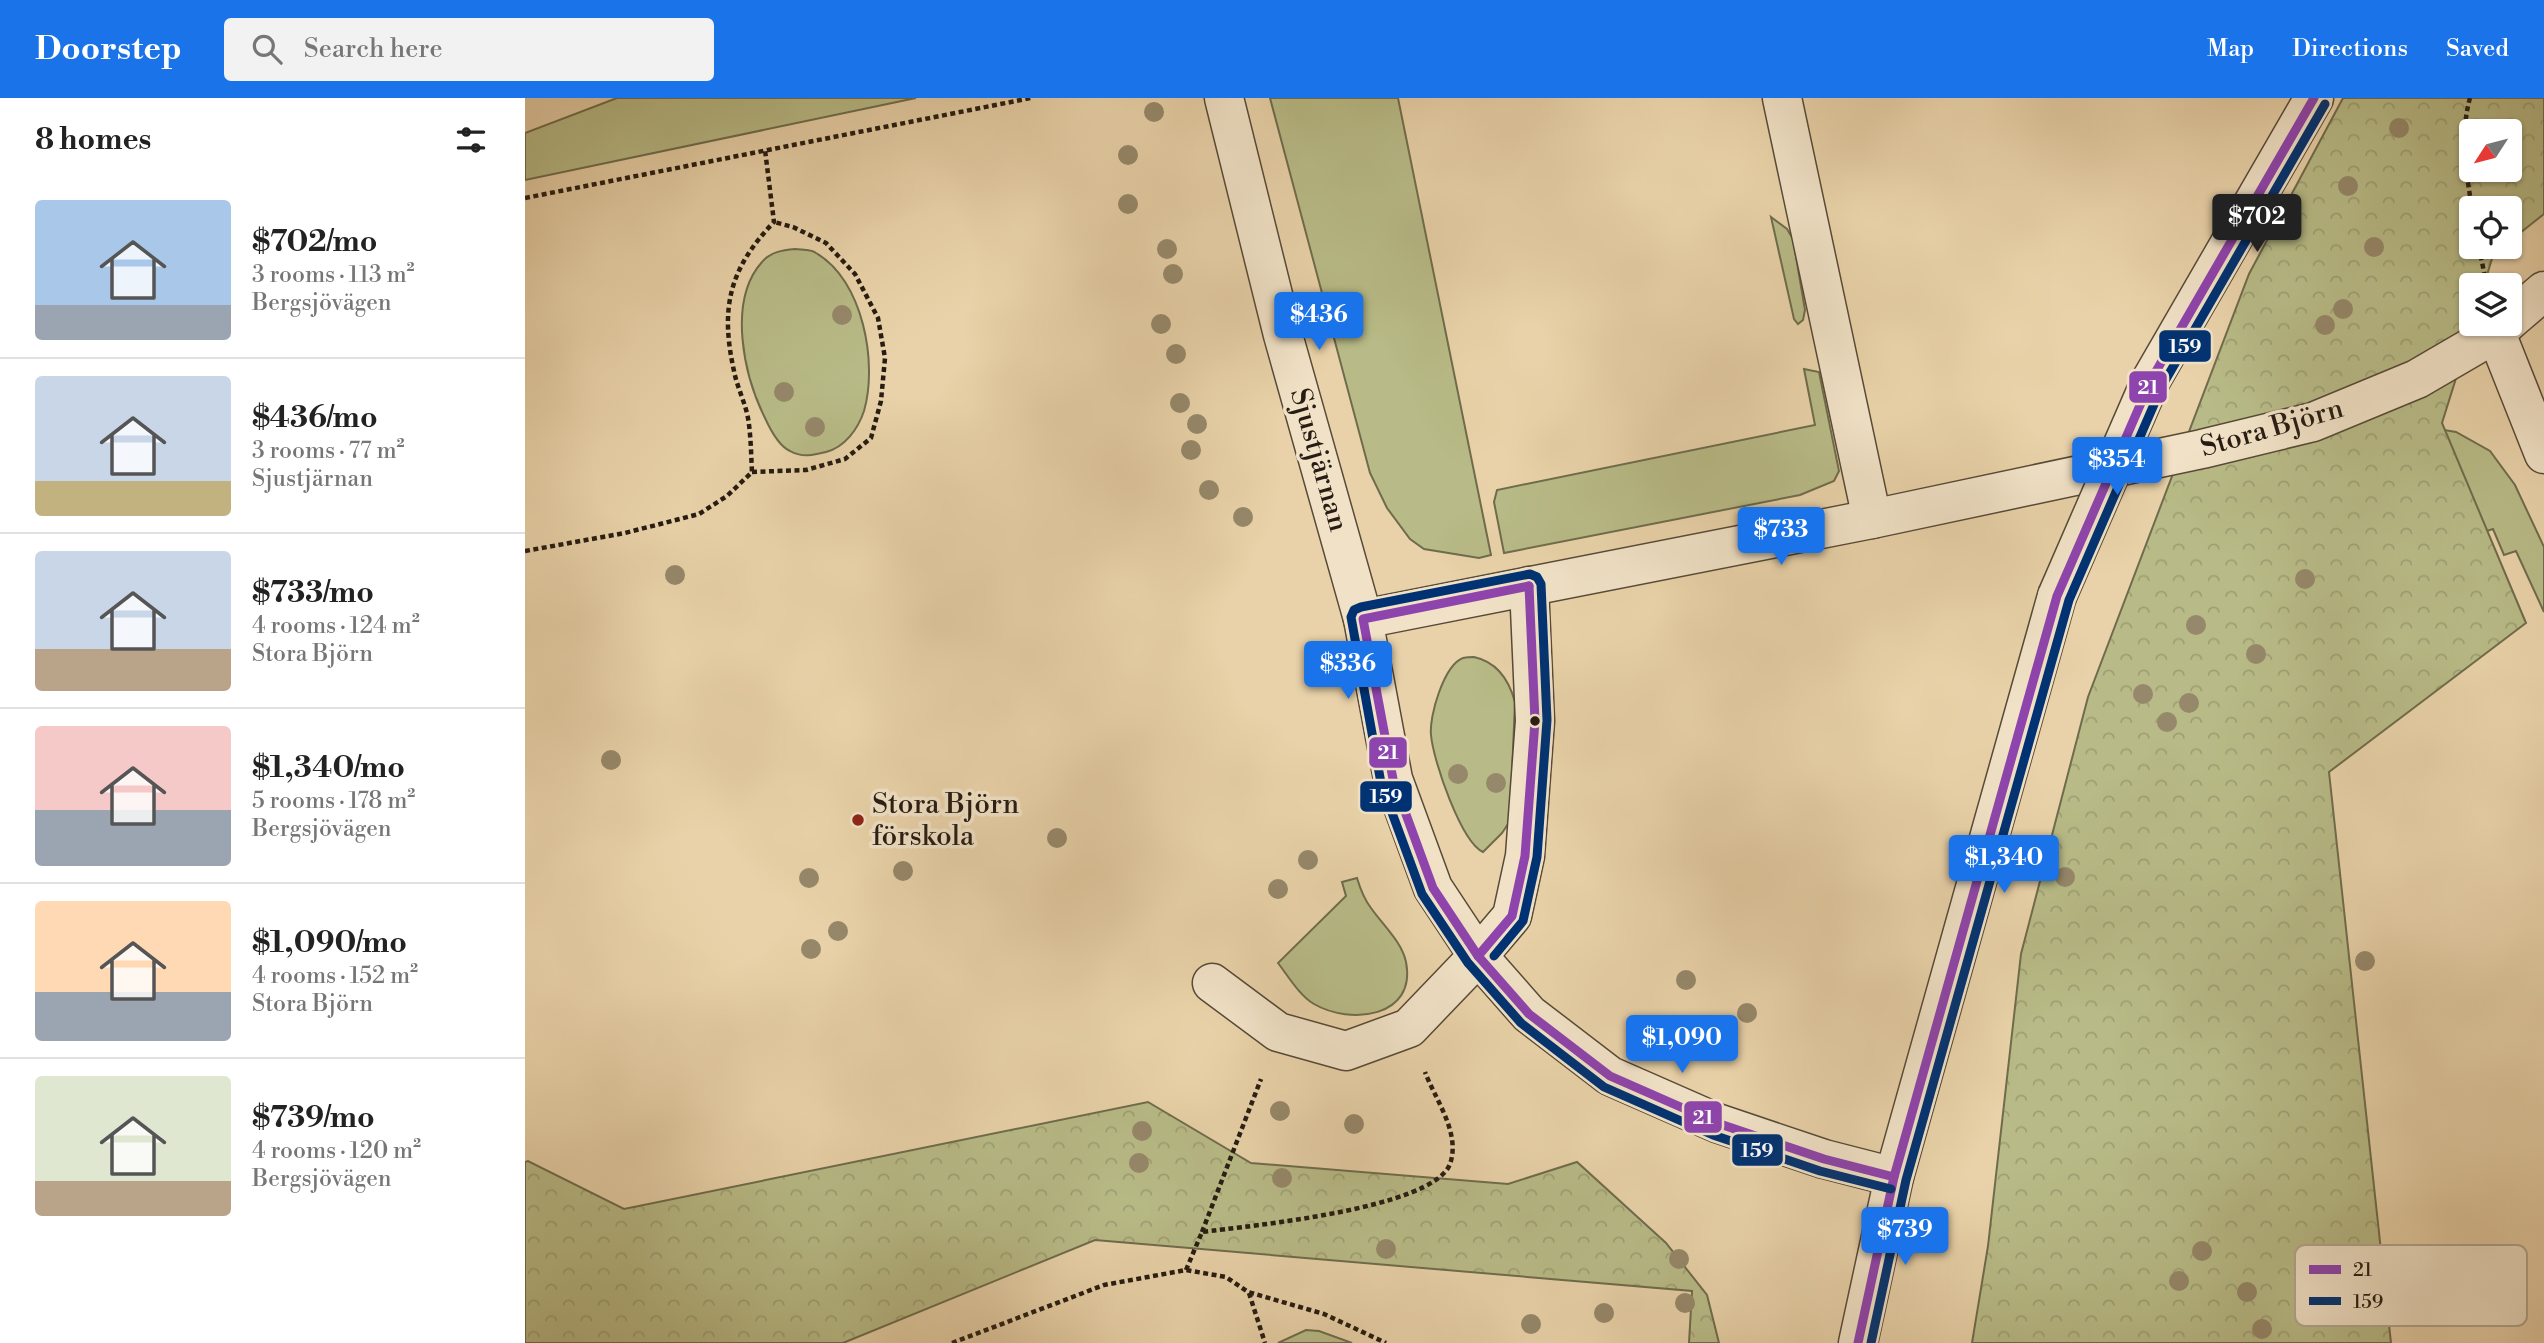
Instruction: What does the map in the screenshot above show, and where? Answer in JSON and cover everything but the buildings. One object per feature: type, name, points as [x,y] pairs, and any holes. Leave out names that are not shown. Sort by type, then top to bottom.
[{"type":"street","name":"Sjustjärnan","points":[[1224,98],[1283,335],[1363,619]]},
{"type":"street","points":[[1782,98],[1872,519]]},
{"type":"street","points":[[1858,1343],[1894,1177],[2057,596],[2151,380],[2314,98]]},
{"type":"street","name":"Stora Björn","points":[[2522,310],[2544,291]]},
{"type":"street","name":"Stora Björn","points":[[1363,619],[1872,519],[2202,449],[2313,422],[2417,379],[2488,336]]},
{"type":"street","points":[[2507,336],[2544,454]]},
{"type":"street","points":[[1212,983],[1278,1032],[1346,1051],[1409,1028],[1478,956],[1511,916],[1525,856],[1535,721],[1529,586]]},
{"type":"street","points":[[1363,619],[1393,779],[1433,888],[1478,956],[1529,1014],[1610,1076],[1717,1123],[1824,1159],[1894,1177]]},
{"type":"path","points":[[525,198],[1031,98]]},
{"type":"path","points":[[2470,98],[2465,114],[2466,170],[2470,196]]},
{"type":"path","points":[[765,150],[774,222]]},
{"type":"path","points":[[752,472],[748,417],[734,370],[728,322],[732,284],[753,244],[774,222]]},
{"type":"path","points":[[525,551],[625,533],[699,514],[727,496],[752,472],[806,470],[845,459],[871,438],[881,401],[885,358],[878,318],[855,274],[826,243],[793,227],[774,222]]},
{"type":"path","points":[[1202,1232],[1324,1216],[1420,1190],[1436,1181],[1450,1165],[1450,1131],[1409,1028]]},
{"type":"path","points":[[1186,1270],[1263,1075]]},
{"type":"path","points":[[952,1343],[1104,1285],[1186,1270],[1226,1277],[1248,1292],[1324,1314],[1386,1343]]},
{"type":"path","points":[[1248,1292],[1265,1343]]},
{"type":"green space","points":[[617,98],[916,98],[525,180],[525,133]]},
{"type":"green space","points":[[1270,98],[1398,98],[1491,555],[1479,558],[1424,549],[1410,539],[1387,508],[1370,473]]},
{"type":"green space","points":[[2343,98],[2544,98],[2544,214],[2522,231],[2522,196],[2459,196],[2459,259],[2492,259],[2488,273],[2459,273],[2459,336],[2469,336],[2442,423],[2526,623],[2329,772],[2380,1245],[2295,1245],[2295,1326],[2389,1326],[2391,1343],[1972,1343],[1988,1246],[2021,954],[2088,697],[2249,274]]},
{"type":"green space","points":[[1771,217],[1787,229],[1793,239],[1805,310],[1803,320],[1798,324],[1794,319]]},
{"type":"green space","points":[[795,249],[816,253],[832,266],[845,282],[856,302],[863,324],[869,370],[864,411],[854,431],[845,442],[833,450],[808,455],[799,455],[786,449],[769,427],[751,381],[743,339],[742,317],[751,278],[769,256]]},
{"type":"green space","points":[[1804,369],[1819,372],[1839,471],[1834,481],[1800,495],[1504,553],[1494,502],[1497,490],[1815,425]]},
{"type":"green space","points":[[2432,428],[2456,432],[2490,451],[2515,485],[2544,547],[2544,612],[2516,551],[2504,555],[2493,529],[2245,607]]},
{"type":"green space","points":[[1474,657],[1489,663],[1501,673],[1515,702],[1510,821],[1483,852],[1466,833],[1449,799],[1431,735],[1435,704],[1444,680],[1456,663],[1463,658]]},
{"type":"green space","points":[[1357,878],[1369,905],[1404,955],[1407,981],[1401,995],[1391,1005],[1378,1012],[1362,1015],[1329,1011],[1314,1004],[1299,991],[1278,963],[1346,896],[1342,882]]},
{"type":"green space","points":[[1148,1102],[1251,1163],[1508,1184],[1577,1162],[1666,1243],[1707,1295],[1719,1343],[1689,1343],[1692,1291],[1095,1240],[843,1343],[525,1343],[525,1162],[528,1161],[624,1209]]},
{"type":"green space","points":[[1306,1330],[1319,1331],[1352,1343],[1278,1343]]},
{"type":"transit line","name":"21","points":[[1858,1343],[1894,1177],[2057,596],[2151,380],[2314,98]]},
{"type":"transit line","name":"159","points":[[1871,1343],[1906,1180],[2069,600],[2162,386],[2325,104]]},
{"type":"transit line","name":"159","points":[[1468,963],[1422,894],[1381,783],[1351,617],[1354,610],[1361,607],[1530,574],[1537,577],[1541,584],[1547,720],[1537,857],[1523,921],[1494,956]]},
{"type":"transit line","name":"21","points":[[1529,586],[1363,619],[1393,779],[1433,888],[1478,956],[1529,1014],[1610,1076],[1717,1123],[1824,1159],[1894,1177]]},
{"type":"transit line","name":"21","points":[[1478,956],[1512,916],[1525,856],[1535,721],[1529,586]]},
{"type":"transit line","name":"159","points":[[1469,964],[1521,1023],[1604,1087],[1713,1135],[1820,1171],[1891,1189]]},
{"type":"place","name":"Stora Björn förskola","points":[[858,820]]}]
